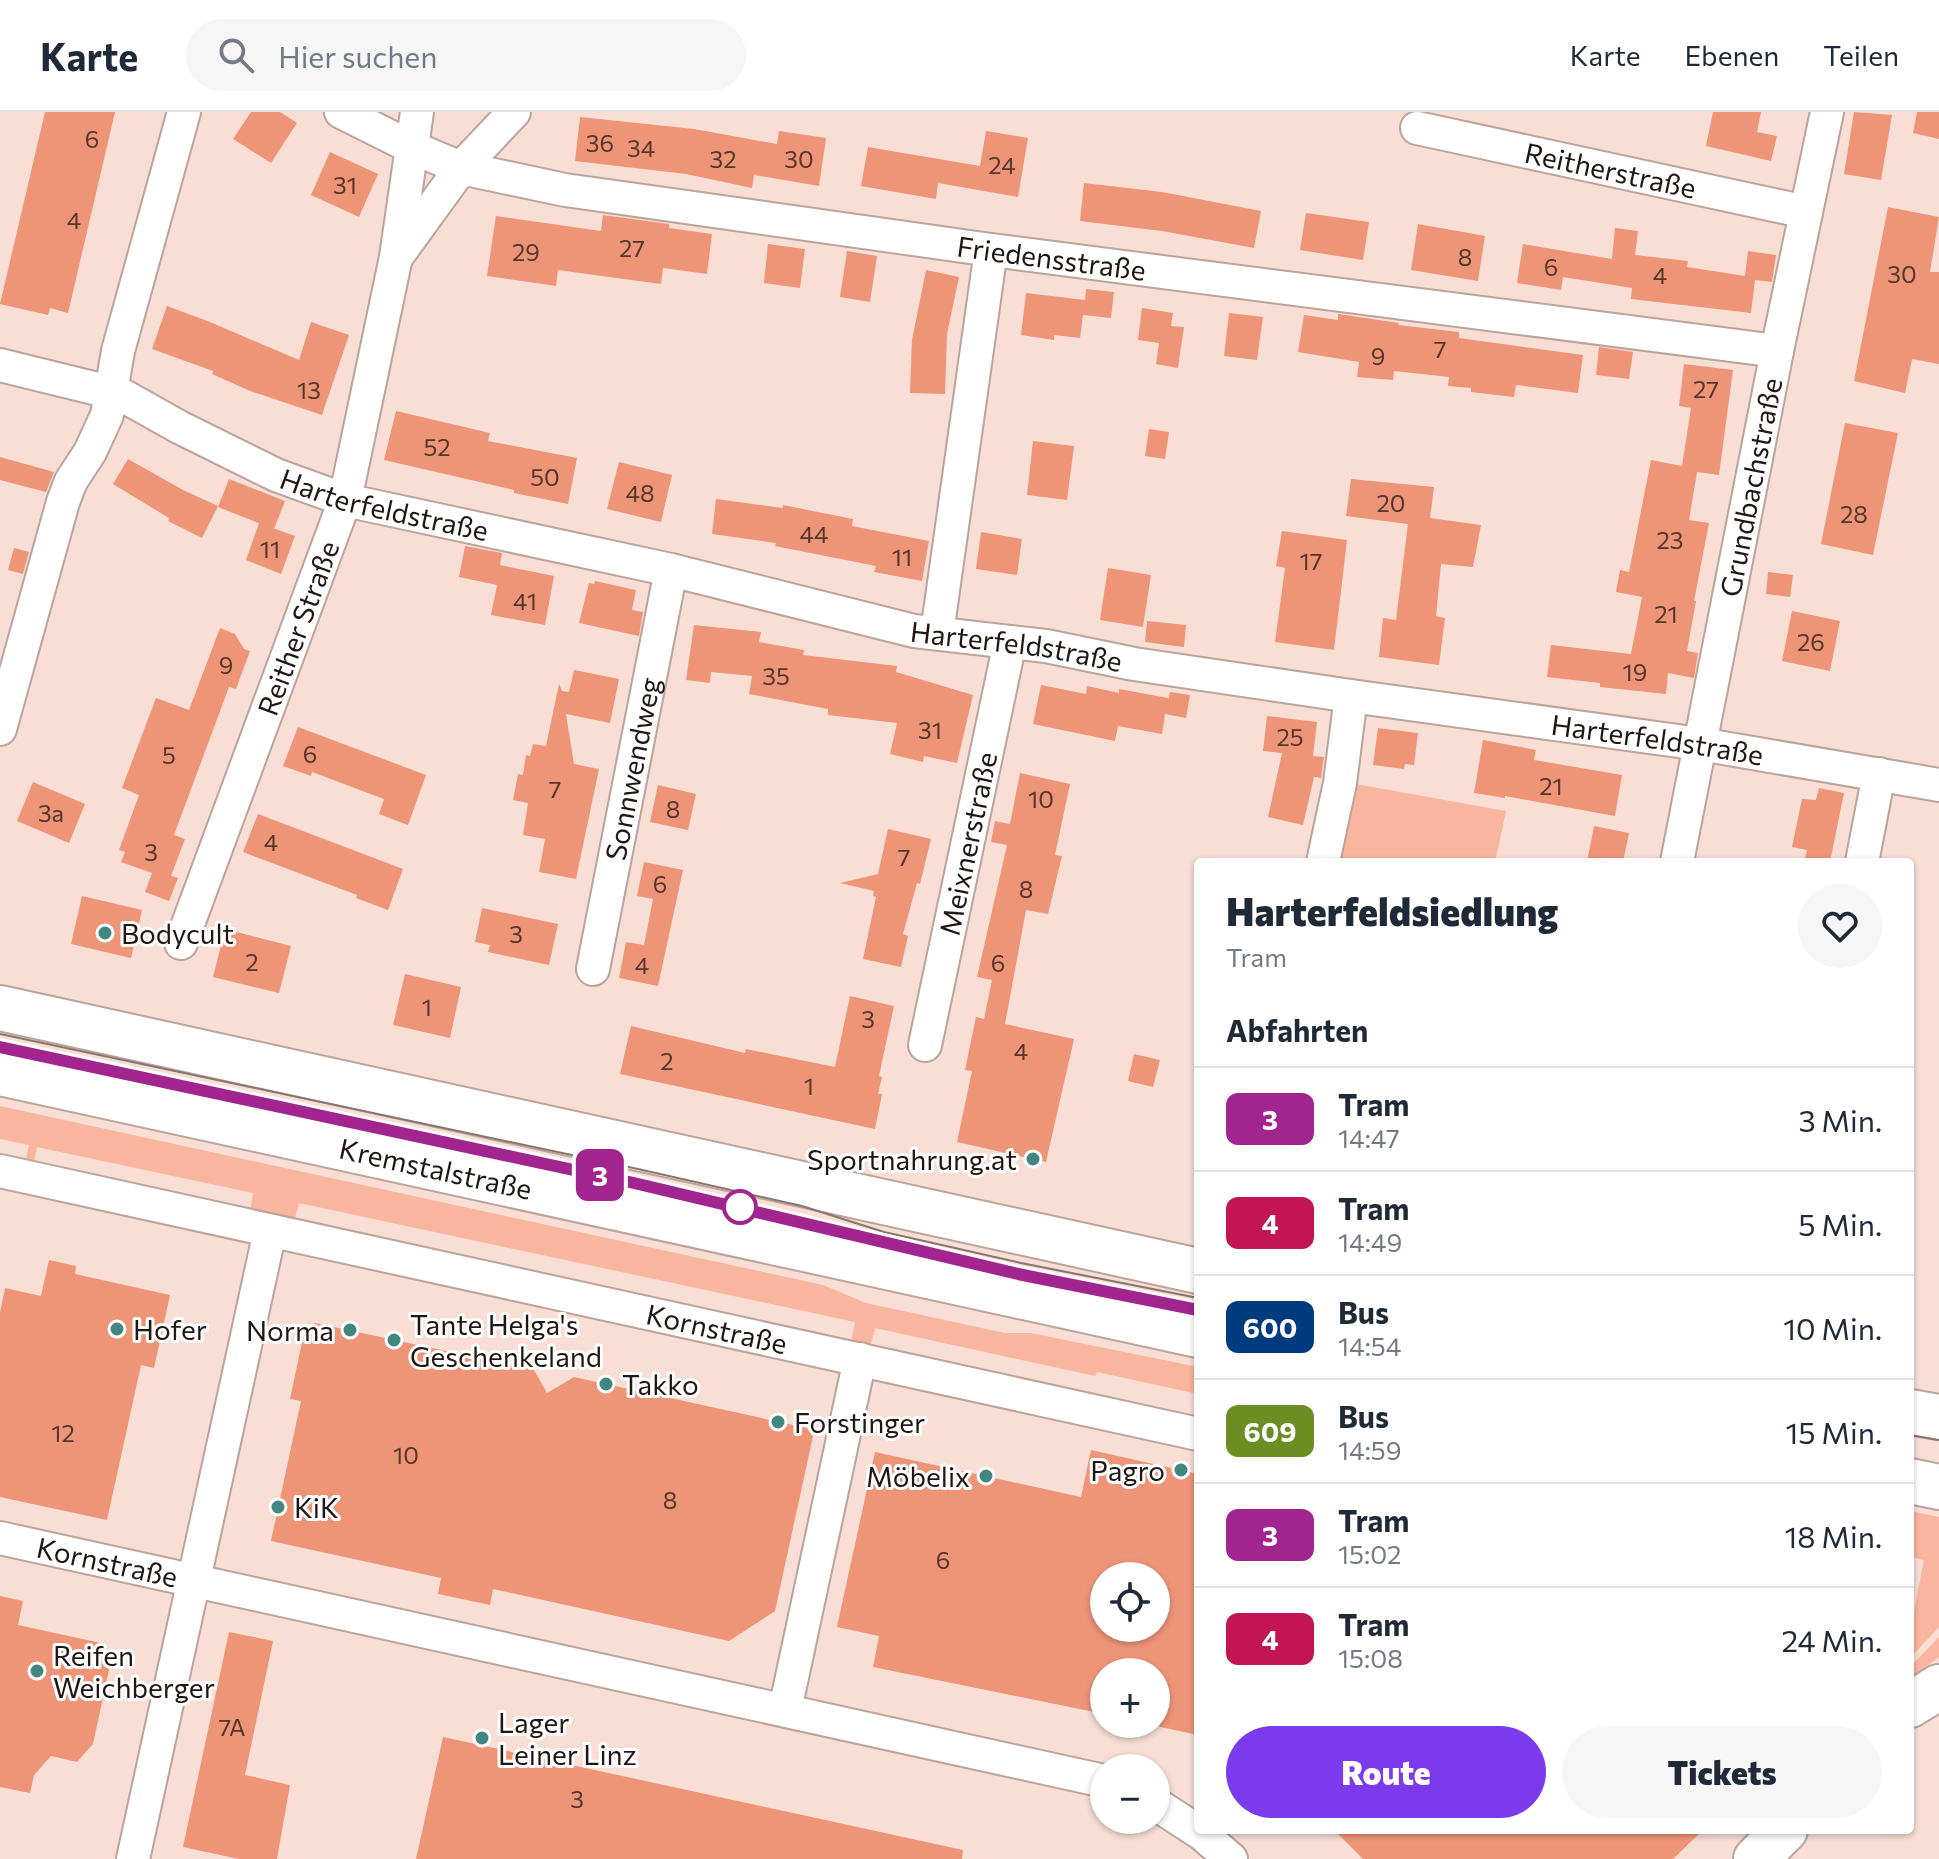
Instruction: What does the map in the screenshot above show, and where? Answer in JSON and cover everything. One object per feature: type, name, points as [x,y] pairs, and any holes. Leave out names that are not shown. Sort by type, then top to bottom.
[{"type":"main road","points":[[0,1008],[1194,1270]]},
{"type":"main road","name":"Kremstalstraße","points":[[0,1073],[1194,1334]]},
{"type":"main road","points":[[1914,1413],[1939,1417]]},
{"type":"main road","points":[[1914,1482],[1939,1487]]},
{"type":"main road","points":[[1914,1703],[1939,1687]]},
{"type":"main road","points":[[1756,1859],[1781,1834]]},
{"type":"street","points":[[0,729],[7,690],[63,502],[71,481],[99,435],[117,393],[118,351],[184,112]]},
{"type":"street","name":"Friedensstraße","points":[[341,112],[461,168],[565,190],[991,250],[1777,351]]},
{"type":"street","name":"Reither Straße","points":[[181,943],[345,500],[396,257],[417,112]]},
{"type":"street","name":"Reither Straße","points":[[396,257],[461,168],[514,112]]},
{"type":"street","name":"Grundbachstraße","points":[[1678,858],[1827,112]]},
{"type":"street","name":"Reitherstraße","points":[[1417,128],[1806,212]]},
{"type":"street","points":[[937,633],[991,250]]},
{"type":"street","name":"Harterfeldstraße","points":[[0,365],[117,393],[276,475],[345,500],[671,570],[914,631],[1010,642],[1351,696],[1700,744],[1939,785]]},
{"type":"street","name":"Sonnwendweg","points":[[593,969],[671,570]]},
{"type":"street","name":"Meixnerstraße","points":[[925,1045],[1010,642]]},
{"type":"street","points":[[1324,858],[1340,783],[1351,696]]},
{"type":"street","points":[[1863,858],[1879,774]]},
{"type":"street","name":"Kornstraße","points":[[0,1171],[1194,1433]]},
{"type":"street","points":[[133,1859],[270,1231]]},
{"type":"street","points":[[785,1710],[860,1359]]},
{"type":"street","name":"Kornstraße","points":[[0,1538],[1090,1778]]},
{"type":"street","points":[[1170,1812],[1194,1827]]},
{"type":"street","points":[[1205,1834],[1231,1859]]},
{"type":"shaded area","points":[[1350,783],[1506,811],[1496,858],[1333,858]]},
{"type":"shaded area","points":[[0,1106],[823,1285],[866,1303],[1005,1333],[1031,1333],[1194,1366],[1194,1393],[1097,1372],[1095,1376],[875,1328],[870,1348],[851,1344],[855,1322],[299,1203],[294,1221],[250,1212],[253,1193],[37,1147],[33,1165],[25,1164],[29,1145],[0,1139]]},
{"type":"shaded area","points":[[1914,1512],[1939,1517],[1939,1627],[1914,1654],[1914,1611],[1924,1560],[1914,1558]]},
{"type":"shaded area","points":[[1939,1637],[1939,1657],[1914,1676],[1914,1663]]},
{"type":"building","points":[[45,112],[115,112],[68,313],[50,308],[48,315],[0,304]]},
{"type":"building","points":[[251,112],[280,112],[297,123],[271,163],[233,139]]},
{"type":"building","points":[[1713,112],[1761,112],[1757,132],[1777,136],[1771,161],[1706,146]]},
{"type":"building","points":[[1854,112],[1892,115],[1881,180],[1844,174]]},
{"type":"building","points":[[1917,112],[1939,112],[1939,139],[1913,133]]},
{"type":"building","points":[[580,117],[694,129],[777,144],[779,131],[826,138],[819,186],[754,175],[752,188],[686,174],[575,161]]},
{"type":"building","points":[[986,131],[1028,138],[1018,197],[938,183],[936,199],[861,186],[868,147],[980,166]]},
{"type":"building","points":[[330,152],[378,174],[359,217],[311,195]]},
{"type":"building","points":[[1084,183],[1162,192],[1261,211],[1254,248],[1162,231],[1080,221]]},
{"type":"building","points":[[1888,207],[1939,217],[1930,272],[1939,272],[1939,364],[1912,359],[1905,393],[1854,381]]},
{"type":"building","points":[[1306,213],[1369,222],[1363,260],[1300,250]]},
{"type":"building","points":[[603,215],[669,224],[669,228],[712,234],[707,274],[663,268],[661,284],[558,270],[556,286],[487,276],[496,216],[601,231]]},
{"type":"building","points":[[1418,224],[1485,236],[1478,281],[1411,270]]},
{"type":"building","points":[[1615,228],[1638,231],[1635,255],[1688,261],[1687,267],[1745,276],[1748,251],[1776,255],[1772,282],[1755,280],[1751,313],[1631,299],[1632,288],[1563,277],[1561,290],[1517,283],[1523,244],[1612,259]]},
{"type":"building","points":[[768,244],[805,249],[800,288],[764,283]]},
{"type":"building","points":[[847,251],[877,256],[870,302],[840,297]]},
{"type":"building","points":[[926,270],[959,277],[947,334],[945,394],[910,393],[912,340]]},
{"type":"building","points":[[1086,289],[1114,292],[1111,318],[1083,315],[1080,338],[1054,335],[1054,340],[1021,335],[1026,293],[1085,300]]},
{"type":"building","points":[[167,306],[299,360],[311,322],[349,335],[322,415],[250,391],[212,374],[213,371],[152,349]]},
{"type":"building","points":[[1142,308],[1173,313],[1171,326],[1184,327],[1178,368],[1156,364],[1159,343],[1138,340]]},
{"type":"building","points":[[1229,313],[1263,317],[1257,360],[1224,356]]},
{"type":"building","points":[[1338,314],[1459,332],[1459,338],[1583,355],[1578,393],[1516,385],[1514,397],[1471,392],[1471,388],[1448,386],[1449,377],[1394,371],[1393,380],[1357,377],[1359,362],[1298,352],[1304,315],[1338,320]]},
{"type":"building","points":[[1599,347],[1633,352],[1629,379],[1596,375]]},
{"type":"building","points":[[1684,364],[1733,370],[1719,475],[1697,472],[1689,520],[1709,523],[1687,651],[1698,653],[1694,678],[1668,673],[1666,694],[1600,687],[1600,683],[1547,677],[1551,645],[1631,654],[1642,597],[1616,592],[1620,570],[1629,572],[1651,460],[1682,466],[1691,408],[1679,406]]},
{"type":"building","points":[[396,411],[490,433],[488,441],[577,458],[568,504],[384,460]]},
{"type":"building","points":[[1845,423],[1898,433],[1873,555],[1821,544]]},
{"type":"building","points":[[1149,429],[1169,432],[1165,459],[1145,456]]},
{"type":"building","points":[[1033,441],[1074,446],[1067,500],[1027,495]]},
{"type":"building","points":[[0,457],[54,472],[46,492],[0,480]]},
{"type":"building","points":[[128,459],[218,506],[202,538],[168,521],[169,518],[113,484]]},
{"type":"building","points":[[619,462],[672,475],[661,522],[607,509]]},
{"type":"building","points":[[229,479],[285,501],[274,529],[218,507]]},
{"type":"building","points":[[1351,479],[1434,487],[1430,518],[1481,525],[1473,567],[1441,564],[1436,616],[1445,618],[1439,665],[1379,657],[1383,618],[1396,620],[1408,524],[1346,516]]},
{"type":"building","points":[[716,499],[783,508],[783,505],[853,519],[852,526],[929,541],[922,581],[874,572],[876,566],[775,546],[776,543],[712,534]]},
{"type":"building","points":[[259,523],[295,536],[281,574],[246,560]]},
{"type":"building","points":[[1282,531],[1347,540],[1334,650],[1275,642],[1285,568],[1276,566]]},
{"type":"building","points":[[981,532],[1022,539],[1017,575],[976,569]]},
{"type":"building","points":[[465,546],[502,553],[500,565],[554,576],[545,625],[491,615],[497,585],[459,577]]},
{"type":"building","points":[[14,548],[29,552],[23,574],[8,570]]},
{"type":"building","points":[[1108,568],[1151,575],[1143,627],[1100,620]]},
{"type":"building","points":[[1768,572],[1793,575],[1790,597],[1766,594]]},
{"type":"building","points":[[595,581],[636,590],[632,610],[643,612],[639,636],[579,623],[589,583],[594,584]]},
{"type":"building","points":[[1792,611],[1840,621],[1830,671],[1782,661]]},
{"type":"building","points":[[1147,621],[1186,625],[1184,647],[1145,642]]},
{"type":"building","points":[[694,625],[761,632],[759,642],[804,650],[803,655],[897,666],[896,672],[973,695],[957,763],[924,756],[923,762],[890,754],[897,723],[828,715],[828,709],[749,694],[752,676],[711,672],[710,683],[686,680]]},
{"type":"building","points":[[220,628],[235,634],[244,649],[250,651],[236,689],[229,687],[174,835],[185,839],[171,876],[178,878],[169,901],[145,892],[152,873],[121,862],[125,852],[119,850],[139,795],[122,788],[156,698],[189,710]]},
{"type":"building","points":[[574,670],[619,679],[610,723],[566,714],[574,764],[599,769],[576,879],[539,872],[545,839],[523,835],[528,803],[513,800],[518,774],[523,775],[526,755],[530,756],[533,744],[546,746],[559,684],[562,691],[569,692]]},
{"type":"building","points":[[1041,685],[1086,694],[1087,686],[1119,693],[1119,689],[1168,700],[1170,692],[1190,695],[1186,718],[1165,714],[1162,734],[1118,726],[1115,741],[1033,724]]},
{"type":"building","points":[[1267,716],[1317,722],[1313,756],[1324,757],[1321,778],[1314,777],[1303,825],[1268,817],[1282,753],[1263,751]]},
{"type":"building","points":[[298,727],[426,775],[408,825],[379,814],[384,799],[312,772],[311,776],[283,766]]},
{"type":"building","points":[[1378,728],[1418,733],[1414,765],[1405,764],[1404,769],[1373,765]]},
{"type":"building","points":[[1483,740],[1536,750],[1534,760],[1622,775],[1615,816],[1474,793]]},
{"type":"building","points":[[1020,773],[1070,784],[1055,855],[1062,856],[1048,914],[1026,910],[1005,1024],[1074,1039],[1046,1162],[957,1142],[972,1071],[965,1070],[976,1017],[984,1019],[992,980],[977,977],[1007,845],[991,842],[995,821],[1010,824]]},
{"type":"building","points":[[33,782],[85,804],[69,843],[17,821]]},
{"type":"building","points":[[658,785],[696,794],[688,830],[650,822]]},
{"type":"building","points":[[1819,788],[1844,793],[1831,858],[1805,858],[1807,850],[1792,847],[1802,799],[1816,800]]},
{"type":"building","points":[[258,814],[403,869],[388,910],[356,898],[357,895],[243,852]]},
{"type":"building","points":[[1594,826],[1629,833],[1624,858],[1588,858]]},
{"type":"building","points":[[888,829],[931,839],[903,934],[908,936],[901,967],[863,959],[876,897],[873,896],[874,891],[840,883],[878,874]]},
{"type":"building","points":[[644,862],[683,870],[658,986],[619,978],[626,942],[644,945],[653,899],[637,896]]},
{"type":"building","name":"Bodycult","points":[[82,896],[142,910],[131,958],[71,944]]},
{"type":"building","points":[[482,908],[558,924],[549,965],[488,952],[490,945],[475,942]]},
{"type":"building","points":[[225,929],[291,946],[279,993],[213,977]]},
{"type":"building","points":[[405,974],[461,987],[450,1038],[393,1025]]},
{"type":"building","points":[[850,996],[894,1006],[879,1076],[882,1077],[878,1094],[882,1094],[875,1129],[620,1074],[631,1026],[745,1053],[746,1049],[835,1067]]},
{"type":"building","points":[[1134,1054],[1160,1060],[1153,1087],[1128,1081]]},
{"type":"building","points":[[49,1260],[76,1266],[75,1274],[170,1295],[154,1368],[141,1365],[107,1520],[0,1497],[0,1313],[5,1288],[41,1296]]},
{"type":"building","points":[[315,1323],[534,1370],[547,1393],[574,1377],[807,1428],[813,1436],[775,1611],[729,1641],[493,1589],[490,1605],[438,1594],[441,1578],[271,1541],[301,1401],[290,1399],[305,1328]]},
{"type":"building","points":[[1091,1450],[1194,1473],[1194,1734],[1170,1729],[1170,1658],[1090,1658],[1090,1711],[873,1667],[879,1636],[837,1627],[875,1452],[1081,1497]]},
{"type":"building","points":[[0,1596],[23,1601],[18,1625],[101,1643],[110,1665],[93,1744],[77,1762],[51,1756],[34,1775],[30,1793],[0,1787]]},
{"type":"building","points":[[229,1632],[273,1641],[245,1775],[290,1785],[277,1859],[239,1859],[183,1847]]},
{"type":"building","points":[[443,1737],[963,1850],[962,1859],[416,1859]]},
{"type":"building","points":[[1338,1834],[1699,1834],[1673,1859],[1363,1859]]},
{"type":"tram line","points":[[0,1034],[638,1169],[802,1206],[884,1232],[1194,1297]]},
{"type":"tram line","points":[[0,1047],[59,1060]]},
{"type":"tram line","name":"3","points":[[0,1047],[634,1183],[1018,1274],[1194,1309]]},
{"type":"tram line","points":[[141,1077],[634,1183],[913,1251]]},
{"type":"tram line","points":[[1914,1436],[1939,1440]]},
{"type":"place","name":"Bodycult","points":[[105,933]]},
{"type":"place","name":"Sportnahrung.at","points":[[1033,1159]]},
{"type":"place","name":"Hofer","points":[[117,1329]]},
{"type":"place","name":"Norma","points":[[350,1330]]},
{"type":"place","name":"Tante Helga's Geschenkeland","points":[[394,1340]]},
{"type":"place","name":"Takko","points":[[606,1384]]},
{"type":"place","name":"Forstinger","points":[[778,1422]]},
{"type":"place","name":"Pagro","points":[[1181,1470]]},
{"type":"place","name":"Möbelix","points":[[986,1476]]},
{"type":"place","name":"KiK","points":[[278,1507]]},
{"type":"place","name":"Reifen Weichberger","points":[[37,1671]]},
{"type":"place","name":"Lager Leiner Linz","points":[[482,1738]]}]
